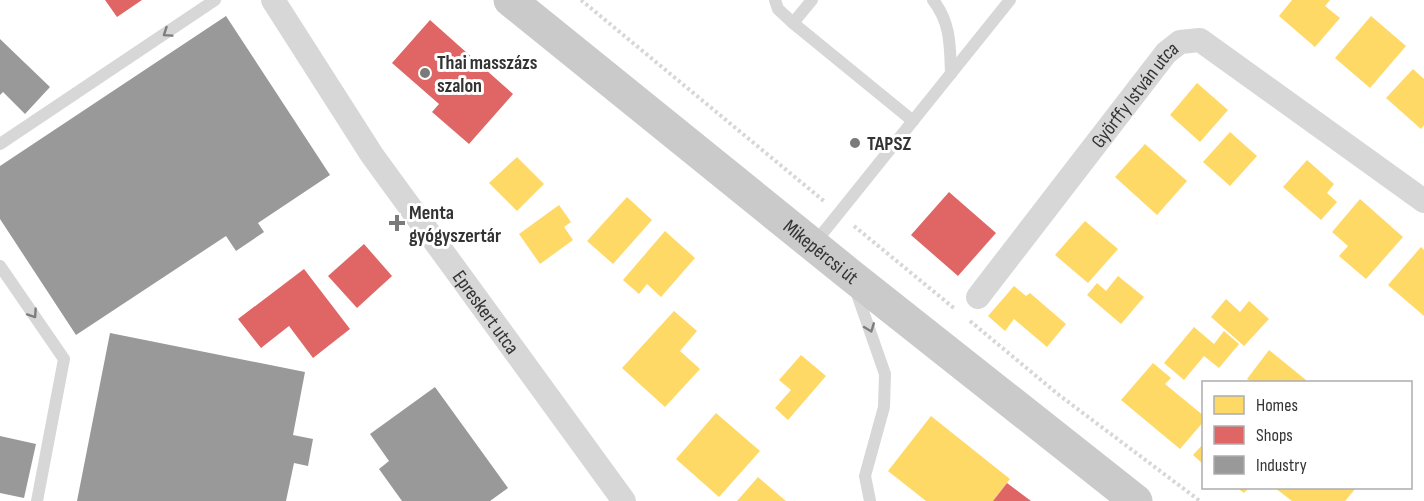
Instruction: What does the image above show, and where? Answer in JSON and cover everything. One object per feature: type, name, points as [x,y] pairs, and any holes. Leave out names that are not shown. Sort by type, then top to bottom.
[{"type":"main road","name":"Mikepércsi út","points":[[510,0],[849,273],[1109,490],[1136,501]]},
{"type":"street","name":"Epreskert utca","points":[[273,0],[372,155],[624,501]]},
{"type":"street","name":"Györffy István utca","points":[[978,297],[1166,53],[1180,42],[1200,40],[1424,201]]},
{"type":"lane","points":[[0,144],[215,0]]},
{"type":"lane","points":[[775,0],[778,9],[793,23],[914,121]]},
{"type":"lane","points":[[793,23],[812,0]]},
{"type":"lane","points":[[933,0],[942,12],[950,42],[951,74]]},
{"type":"lane","points":[[813,244],[1011,0]]},
{"type":"lane","points":[[0,266],[64,359],[37,501]]},
{"type":"lane","points":[[849,273],[885,374],[884,407],[865,476],[870,501]]},
{"type":"path","points":[[581,0],[1059,395],[1200,501]]},
{"type":"building: Homes","points":[[1292,0],[1330,0],[1325,6],[1340,18],[1315,47],[1279,16]]},
{"type":"building: Homes","points":[[1371,16],[1406,46],[1370,88],[1335,58]]},
{"type":"building: Homes","points":[[1413,69],[1424,79],[1424,125],[1421,129],[1386,98]]},
{"type":"building: Homes","points":[[1197,83],[1228,110],[1200,142],[1170,115]]},
{"type":"building: Homes","points":[[1230,132],[1257,156],[1230,186],[1203,162]]},
{"type":"building: Homes","points":[[1145,144],[1187,181],[1157,215],[1115,177]]},
{"type":"building: Homes","points":[[517,157],[544,184],[517,211],[489,183]]},
{"type":"building: Homes","points":[[1307,160],[1334,184],[1327,193],[1337,202],[1321,220],[1283,187]]},
{"type":"building: Homes","points":[[627,197],[652,220],[613,264],[587,241]]},
{"type":"building: Homes","points":[[1360,199],[1403,237],[1366,279],[1339,256],[1348,246],[1332,232]]},
{"type":"building: Homes","points":[[559,205],[571,222],[564,227],[573,240],[540,264],[519,234]]},
{"type":"building: Homes","points":[[1085,221],[1118,249],[1088,283],[1055,255]]},
{"type":"building: Homes","points":[[665,231],[695,258],[661,297],[647,284],[639,294],[623,280]]},
{"type":"building: Homes","points":[[1421,247],[1424,250],[1424,316],[1388,285]]},
{"type":"building: Homes","points":[[1118,276],[1144,297],[1121,324],[1087,295],[1097,283],[1106,291]]},
{"type":"building: Homes","points":[[1014,286],[1026,296],[1030,293],[1066,324],[1047,347],[1014,319],[1005,331],[988,316]]},
{"type":"building: Homes","points":[[1226,299],[1240,312],[1249,301],[1269,319],[1244,346],[1211,317]]},
{"type":"building: Homes","points":[[674,311],[697,331],[680,351],[700,369],[665,407],[622,368]]},
{"type":"building: Homes","points":[[1194,327],[1214,344],[1224,331],[1239,344],[1219,368],[1204,356],[1184,380],[1164,363]]},
{"type":"building: Homes","points":[[1269,350],[1306,380],[1250,381],[1247,379]]},
{"type":"building: Homes","points":[[801,355],[826,376],[788,420],[775,408],[791,390],[779,380]]},
{"type":"building: Homes","points":[[1153,363],[1171,378],[1165,384],[1202,414],[1202,423],[1180,449],[1121,400]]},
{"type":"building: Homes","points":[[716,413],[760,451],[719,497],[676,459]]},
{"type":"building: Homes","points":[[931,416],[1010,479],[993,501],[926,501],[888,471]]},
{"type":"building: Homes","points":[[1202,445],[1202,463],[1193,455]]},
{"type":"building: Homes","points":[[758,477],[786,501],[737,501]]},
{"type":"building: Homes","points":[[1276,489],[1355,489],[1345,501],[1292,501]]},
{"type":"building: Shops","points":[[105,0],[142,0],[117,17]]},
{"type":"building: Shops","points":[[430,20],[513,94],[469,144],[432,112],[439,104],[392,63]]},
{"type":"building: Shops","points":[[949,192],[996,233],[958,276],[911,235]]},
{"type":"building: Shops","points":[[364,244],[392,276],[357,308],[328,276]]},
{"type":"building: Shops","points":[[304,269],[350,329],[313,358],[289,326],[261,348],[238,319]]},
{"type":"building: Shops","points":[[1007,483],[1031,501],[993,501]]},
{"type":"building: Industry","points":[[226,16],[330,175],[258,223],[264,232],[236,251],[226,236],[76,335],[0,219],[0,166]]},
{"type":"building: Industry","points":[[0,39],[50,87],[25,114],[3,92],[0,95]]},
{"type":"building: Industry","points":[[110,333],[305,372],[293,435],[313,439],[308,466],[294,463],[286,501],[77,501]]},
{"type":"building: Industry","points":[[435,387],[508,488],[490,501],[402,501],[379,469],[389,461],[370,434]]},
{"type":"building: Industry","points":[[0,436],[36,444],[24,498],[0,493]]},
{"type":"place","name":"Thai masszázs szalon","points":[[425,73]]},
{"type":"place","name":"TAPSZ","points":[[855,143]]},
{"type":"place","name":"Menta gyógyszertár","points":[[397,223]]}]
